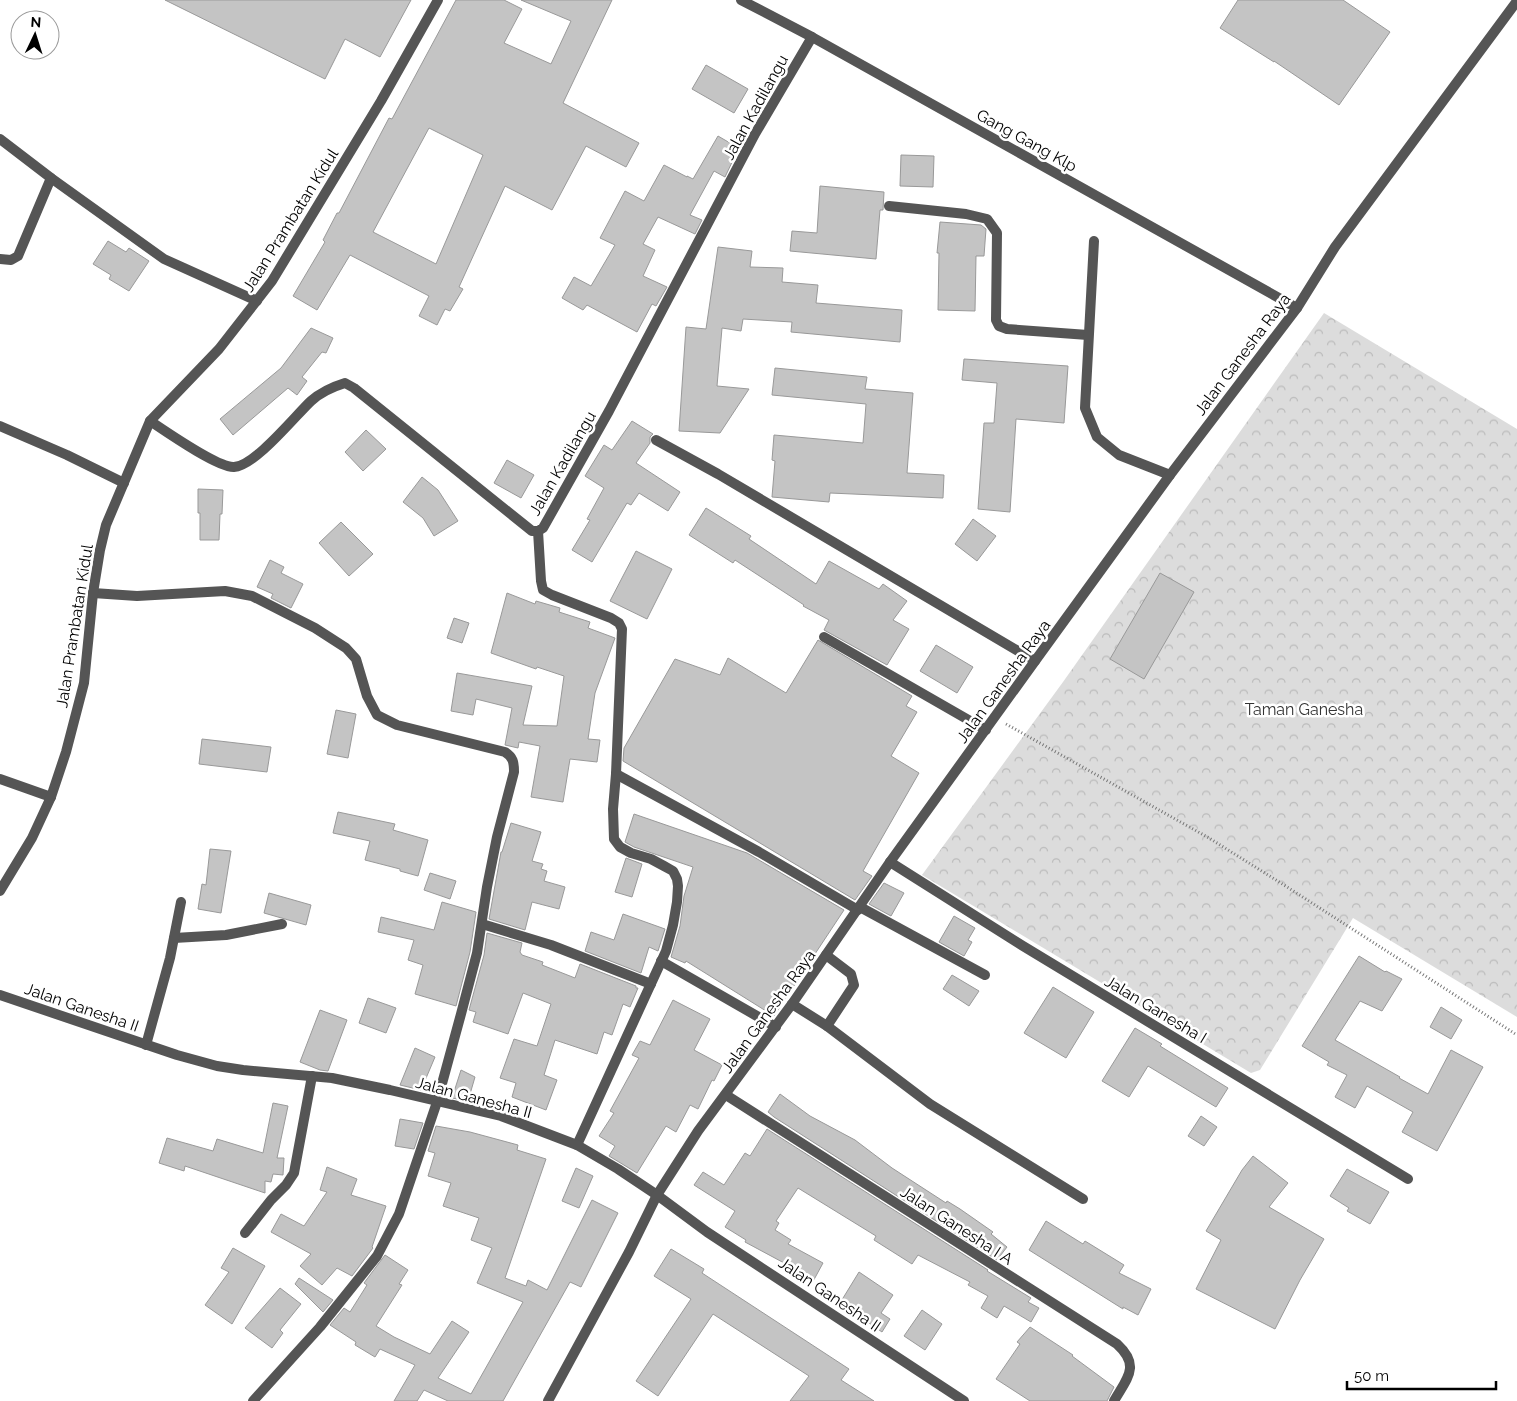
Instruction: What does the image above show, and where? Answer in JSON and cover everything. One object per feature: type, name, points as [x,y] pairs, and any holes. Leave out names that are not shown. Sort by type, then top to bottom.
[{"type":"street","name":"Jalan Prambatan Kidul","points":[[0,891],[32,838],[51,797],[74,724],[84,683],[93,593],[106,525],[150,421],[219,349],[257,301],[290,254],[381,101],[438,0]]},
{"type":"street","name":"Gang Gang Klp","points":[[741,0],[812,37],[1297,308]]},
{"type":"street","name":"Jalan Ganesha Raya","points":[[548,1401],[629,1252],[657,1195],[698,1131],[776,1027],[890,862],[1034,661],[1170,475],[1297,308],[1335,247],[1517,1]]},
{"type":"street","name":"Jalan Kadilangu","points":[[150,421],[214,460],[233,467],[247,462],[269,443],[312,399],[331,387],[344,383],[354,388],[532,531],[544,528],[610,411],[755,134],[812,37]]},
{"type":"street","points":[[0,139],[164,259],[257,301]]},
{"type":"street","points":[[0,259],[11,260],[18,256],[52,178]]},
{"type":"street","points":[[889,206],[966,214],[986,218],[997,233],[996,320],[999,326],[1007,330],[1088,335]]},
{"type":"street","points":[[1094,241],[1085,408],[1097,437],[1119,455],[1170,475]]},
{"type":"street","points":[[0,426],[124,483]]},
{"type":"street","points":[[656,440],[718,474],[1034,661]]},
{"type":"street","points":[[538,531],[543,590],[611,618],[619,623],[622,629],[616,774],[612,809],[614,839],[620,847],[630,853],[652,859],[673,871],[678,886],[674,925],[666,951],[577,1145]]},
{"type":"street","points":[[93,593],[137,596],[225,591],[252,596],[315,628],[346,648],[356,659],[367,696],[377,715],[397,725],[485,746],[509,754],[512,758],[514,772],[488,878],[477,953],[437,1102],[398,1214],[376,1256],[320,1327],[254,1401]]},
{"type":"street","points":[[824,637],[986,730]]},
{"type":"street","points":[[616,774],[985,976]]},
{"type":"street","points":[[0,779],[51,797]]},
{"type":"street","name":"Jalan Ganesha I","points":[[890,862],[1023,946],[1408,1179]]},
{"type":"street","points":[[146,1045],[174,938],[181,902]]},
{"type":"street","points":[[174,938],[226,935],[282,924]]},
{"type":"street","points":[[482,924],[551,946],[651,984]]},
{"type":"street","points":[[826,955],[850,974],[854,985],[827,1026]]},
{"type":"street","points":[[661,961],[776,1027]]},
{"type":"street","name":"Jalan Ganesha II","points":[[0,996],[177,1056],[217,1066],[332,1078],[501,1116],[577,1145],[618,1169],[707,1232],[760,1265],[964,1401]]},
{"type":"street","points":[[792,1004],[827,1026],[930,1104],[1083,1200]]},
{"type":"street","points":[[245,1232],[271,1200],[286,1186],[294,1173],[312,1076]]},
{"type":"street","name":"Jalan Ganesha I A","points":[[726,1095],[1117,1344],[1127,1353],[1131,1371],[1114,1401]]},
{"type":"path","points":[[995,717],[1210,838],[1517,1035]]},
{"type":"green space","name":"Taman Ganesha","points":[[1324,313],[1517,429],[1517,1017],[1353,918],[1260,1070],[1251,1073],[922,875],[1063,682]]},
{"type":"building","points":[[165,0],[411,0],[380,57],[345,39],[325,79]]},
{"type":"building","points":[[456,0],[504,0],[522,9],[504,43],[551,64],[571,21],[521,0],[612,0],[563,103],[639,143],[626,167],[586,146],[552,210],[505,186],[459,287],[463,289],[450,311],[445,309],[437,325],[419,316],[429,296],[350,255],[317,310],[293,296],[325,242],[323,240],[389,118],[392,119]],"holes":[[[429,128],[483,155],[436,264],[373,232]]]},
{"type":"building","points":[[1238,0],[1343,0],[1390,32],[1339,105],[1274,61],[1220,28]]},
{"type":"building","points":[[706,65],[748,89],[734,113],[692,89]]},
{"type":"building","points":[[718,136],[730,143],[726,151],[735,156],[725,177],[714,171],[690,215],[702,220],[695,234],[658,217],[643,244],[655,250],[643,276],[667,287],[656,306],[652,304],[637,332],[587,305],[583,310],[562,298],[574,277],[591,286],[615,245],[600,238],[625,191],[644,201],[664,165],[693,179]]},
{"type":"building","points":[[901,155],[934,156],[933,187],[900,186]]},
{"type":"building","points":[[820,186],[884,192],[883,210],[880,210],[876,259],[790,251],[792,231],[817,233]]},
{"type":"building","points":[[940,222],[981,225],[986,229],[984,256],[976,256],[975,311],[938,310],[939,253],[937,253]]},
{"type":"building","points":[[108,241],[126,252],[129,248],[149,261],[129,291],[109,279],[111,275],[93,264]]},
{"type":"building","points":[[718,247],[752,251],[750,267],[783,268],[782,282],[818,285],[816,303],[902,310],[900,342],[791,332],[792,322],[743,319],[741,331],[722,328],[717,386],[749,389],[720,433],[679,431],[686,327],[706,329]]},
{"type":"building","points":[[311,328],[333,338],[326,353],[322,352],[302,377],[307,381],[297,395],[288,388],[233,435],[220,419],[281,368]]},
{"type":"building","points":[[964,359],[1068,366],[1064,423],[1016,419],[1010,512],[978,509],[984,423],[994,423],[997,383],[962,380]]},
{"type":"building","points":[[775,368],[867,377],[865,389],[913,393],[907,473],[944,475],[943,498],[830,493],[829,502],[772,497],[775,461],[772,460],[774,435],[863,443],[866,404],[772,395]]},
{"type":"building","points":[[632,421],[653,434],[650,437],[650,443],[636,463],[680,492],[668,511],[639,493],[631,505],[627,503],[592,562],[572,550],[590,520],[587,519],[604,488],[585,476],[604,445],[612,450]]},
{"type":"building","points":[[366,430],[386,449],[363,471],[345,452]]},
{"type":"building","points":[[507,460],[534,475],[521,498],[494,483]]},
{"type":"building","points":[[422,477],[438,490],[458,521],[434,536],[423,518],[403,502]]},
{"type":"building","points":[[198,489],[223,490],[219,540],[200,540]]},
{"type":"building","points":[[706,508],[751,536],[749,539],[816,584],[829,561],[879,589],[883,584],[907,601],[893,620],[909,629],[887,665],[824,630],[829,620],[803,606],[735,560],[733,563],[689,535]]},
{"type":"building","points":[[973,519],[996,536],[977,561],[955,544]]},
{"type":"building","points":[[341,522],[373,554],[349,576],[319,543]]},
{"type":"building","points":[[636,551],[672,569],[647,619],[610,601]]},
{"type":"building","points":[[270,560],[284,567],[281,573],[303,584],[291,608],[271,598],[273,594],[257,587]]},
{"type":"building","points":[[1160,573],[1194,592],[1144,679],[1110,659]]},
{"type":"building","points":[[507,593],[535,604],[536,601],[560,608],[559,612],[590,622],[588,628],[615,638],[595,693],[588,739],[600,740],[597,762],[570,759],[563,802],[531,797],[540,746],[519,742],[518,748],[505,745],[512,708],[476,699],[473,715],[451,711],[457,673],[532,686],[523,725],[557,726],[564,676],[537,667],[536,669],[491,653]]},
{"type":"building","points":[[454,618],[469,623],[462,643],[447,638]]},
{"type":"building","points":[[818,640],[912,696],[906,706],[917,712],[891,756],[919,773],[863,871],[872,876],[855,900],[623,761],[624,748],[675,659],[720,675],[728,658],[786,693]]},
{"type":"building","points":[[936,645],[973,667],[957,693],[920,671]]},
{"type":"building","points":[[336,710],[356,714],[348,758],[327,754]]},
{"type":"building","points":[[202,739],[271,747],[267,772],[199,764]]},
{"type":"building","points":[[338,812],[395,824],[393,830],[428,840],[418,876],[365,860],[370,841],[333,833]]},
{"type":"building","points":[[634,814],[747,853],[844,910],[774,1016],[686,961],[685,963],[671,957],[680,926],[684,896],[693,867],[634,847],[625,842]]},
{"type":"building","points":[[511,823],[541,832],[532,861],[543,864],[541,869],[547,871],[544,881],[565,887],[559,909],[532,902],[525,930],[489,919],[501,852]]},
{"type":"building","points":[[210,849],[231,851],[221,913],[198,909],[202,884],[206,885]]},
{"type":"building","points":[[626,858],[642,864],[632,897],[615,892]]},
{"type":"building","points":[[430,873],[456,881],[450,899],[424,890]]},
{"type":"building","points":[[884,883],[904,893],[891,916],[869,904]]},
{"type":"building","points":[[269,893],[311,905],[306,925],[264,913]]},
{"type":"building","points":[[442,902],[476,912],[470,952],[456,1006],[415,994],[423,965],[408,960],[414,940],[378,932],[381,917],[434,930]]},
{"type":"building","points":[[623,914],[665,929],[658,951],[649,947],[641,973],[585,951],[591,932],[614,940]]},
{"type":"building","points":[[954,916],[975,928],[968,940],[972,942],[964,956],[939,942]]},
{"type":"building","points":[[487,933],[522,943],[520,952],[522,955],[543,962],[542,965],[575,978],[580,964],[638,988],[630,1007],[623,1004],[612,1035],[604,1032],[597,1054],[555,1040],[544,1075],[557,1080],[546,1110],[512,1097],[516,1083],[500,1078],[514,1039],[537,1046],[551,1004],[523,993],[508,1034],[473,1022],[476,1012],[469,1010],[484,955]]},
{"type":"building","points":[[1359,956],[1385,972],[1402,979],[1382,1011],[1360,1001],[1335,1040],[1428,1094],[1451,1050],[1483,1067],[1437,1151],[1402,1132],[1413,1112],[1367,1086],[1355,1108],[1335,1097],[1347,1075],[1327,1065],[1329,1062],[1302,1046]]},
{"type":"building","points":[[952,975],[979,991],[969,1006],[943,989]]},
{"type":"building","points":[[1053,987],[1094,1012],[1066,1058],[1024,1033]]},
{"type":"building","points":[[368,998],[396,1008],[386,1033],[359,1023]]},
{"type":"building","points":[[673,1000],[710,1019],[694,1050],[722,1065],[714,1081],[712,1080],[698,1109],[690,1105],[676,1132],[666,1126],[637,1173],[609,1156],[615,1146],[599,1136],[614,1113],[610,1111],[639,1058],[632,1055],[640,1041],[650,1045]]},
{"type":"building","points":[[1441,1007],[1462,1020],[1451,1039],[1430,1027]]},
{"type":"building","points":[[320,1010],[347,1020],[328,1071],[300,1062]]},
{"type":"building","points":[[1135,1028],[1162,1044],[1160,1046],[1228,1088],[1216,1107],[1148,1066],[1129,1097],[1102,1081]]},
{"type":"building","points":[[415,1048],[435,1057],[421,1090],[400,1085]]},
{"type":"building","points":[[461,1070],[475,1077],[468,1101],[452,1098]]},
{"type":"building","points":[[780,1094],[810,1116],[855,1140],[892,1168],[946,1203],[947,1201],[960,1209],[993,1232],[991,1234],[1007,1247],[997,1260],[774,1117],[768,1112]]},
{"type":"building","points":[[273,1103],[288,1106],[277,1158],[284,1158],[283,1175],[273,1174],[271,1182],[265,1181],[265,1193],[185,1166],[184,1171],[159,1163],[167,1138],[213,1151],[217,1139],[263,1153]]},
{"type":"building","points":[[1201,1116],[1217,1127],[1204,1146],[1188,1136]]},
{"type":"building","points":[[400,1119],[423,1123],[414,1149],[395,1146]]},
{"type":"building","points":[[436,1126],[470,1132],[518,1145],[517,1150],[546,1159],[505,1278],[526,1286],[528,1280],[547,1290],[592,1200],[618,1213],[581,1287],[570,1282],[503,1401],[448,1401],[424,1390],[417,1401],[394,1401],[415,1365],[380,1349],[375,1357],[355,1345],[356,1342],[330,1325],[344,1308],[350,1312],[367,1285],[364,1283],[385,1255],[408,1270],[399,1284],[402,1285],[376,1326],[430,1354],[452,1321],[469,1332],[438,1378],[471,1394],[523,1302],[477,1283],[492,1248],[471,1240],[479,1218],[443,1206],[451,1183],[428,1176],[435,1153],[428,1151]]},
{"type":"building","points":[[767,1129],[1031,1298],[1028,1302],[1039,1308],[1031,1322],[1004,1306],[997,1318],[981,1308],[988,1296],[968,1285],[970,1282],[918,1255],[912,1264],[874,1240],[876,1236],[798,1188],[776,1221],[779,1223],[775,1230],[791,1240],[788,1244],[823,1263],[810,1287],[795,1279],[799,1271],[745,1242],[746,1240],[725,1227],[735,1211],[694,1185],[703,1172],[724,1185],[745,1153],[750,1156]]},
{"type":"building","points":[[1253,1156],[1288,1183],[1269,1207],[1324,1239],[1275,1329],[1196,1289],[1221,1240],[1206,1231],[1242,1170]]},
{"type":"building","points":[[327,1167],[357,1179],[351,1195],[386,1206],[373,1248],[352,1276],[337,1268],[322,1285],[300,1266],[311,1254],[271,1232],[281,1214],[304,1226],[327,1192],[320,1190]]},
{"type":"building","points":[[576,1168],[593,1176],[579,1208],[562,1201]]},
{"type":"building","points":[[1347,1169],[1389,1192],[1370,1224],[1347,1211],[1349,1208],[1330,1196]]},
{"type":"building","points":[[1046,1221],[1083,1244],[1085,1241],[1124,1265],[1119,1273],[1151,1289],[1138,1315],[1123,1307],[1123,1309],[1029,1250]]},
{"type":"building","points":[[233,1248],[265,1266],[232,1324],[205,1305],[229,1272],[221,1268]]},
{"type":"building","points":[[671,1249],[704,1269],[702,1273],[849,1369],[841,1380],[874,1401],[790,1401],[809,1376],[713,1314],[658,1396],[636,1381],[691,1299],[654,1276]]},
{"type":"building","points":[[859,1272],[893,1295],[881,1313],[890,1319],[882,1332],[840,1303]]},
{"type":"building","points":[[299,1278],[333,1300],[323,1312],[295,1284]]},
{"type":"building","points":[[280,1288],[301,1304],[280,1330],[283,1333],[272,1348],[245,1328]]},
{"type":"building","points":[[922,1310],[942,1324],[925,1350],[904,1336]]},
{"type":"building","points":[[1030,1327],[1073,1355],[1114,1387],[1107,1401],[1030,1401],[996,1379],[1020,1344],[1017,1342]]}]
